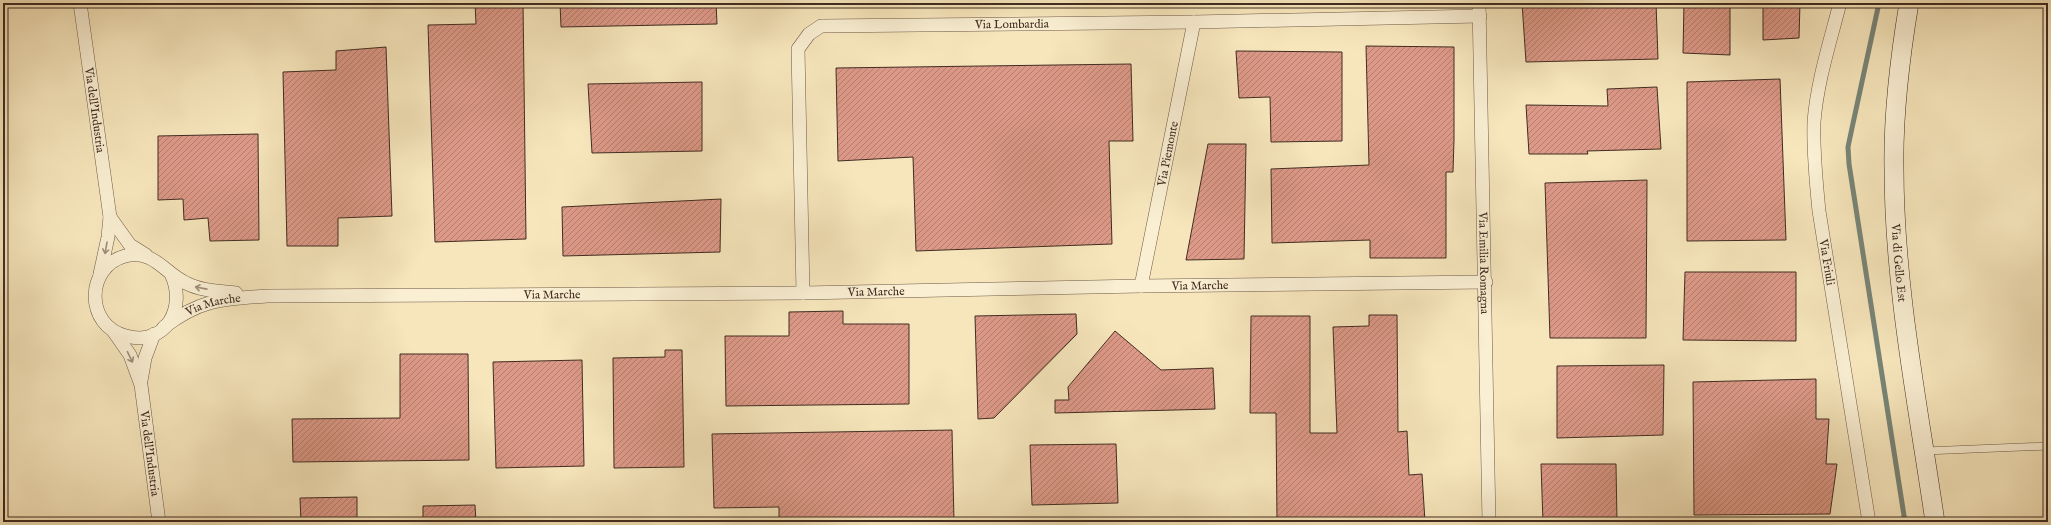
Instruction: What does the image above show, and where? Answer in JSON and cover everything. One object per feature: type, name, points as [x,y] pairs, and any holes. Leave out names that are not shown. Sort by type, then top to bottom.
[{"type":"main road","name":"Via di Gello Est","points":[[1909,3],[1900,62],[1894,131],[1897,247],[1910,357],[1935,522]]},
{"type":"street","name":"Via dell'Industria","points":[[80,3],[110,217],[105,251],[95,293],[96,308],[103,321],[114,332],[130,355],[141,385],[159,522]]},
{"type":"street","name":"Via Friuli","points":[[1840,3],[1820,88],[1814,121],[1814,162],[1819,211],[1869,522]]},
{"type":"street","name":"Via Lombardia","points":[[803,293],[798,49],[802,40],[814,29],[825,26],[1194,22],[1480,9]]},
{"type":"street","name":"Via Emilia Romagna","points":[[1480,9],[1486,282],[1489,522]]},
{"type":"street","name":"Via Piemonte","points":[[1142,286],[1194,22]]},
{"type":"street","name":"Via dell'Industria","points":[[110,217],[130,245],[165,267],[171,274],[176,284],[178,296],[176,308],[171,318],[159,331],[145,358],[141,385]]},
{"type":"street","name":"Via dell'Industria","points":[[99,278],[110,264],[125,256],[143,255],[151,258]]},
{"type":"street","name":"Via Marche","points":[[171,274],[184,283],[201,289],[267,296]]},
{"type":"street","name":"Via Marche","points":[[159,331],[183,313],[211,302],[267,296],[803,293],[1142,286],[1486,282]]},
{"type":"street","points":[[114,332],[134,338],[159,331]]},
{"type":"lane","points":[[1925,451],[2048,446]]},
{"type":"building","points":[[475,3],[523,3],[526,239],[435,242],[428,25],[476,24]]},
{"type":"building","points":[[560,3],[716,3],[717,24],[561,27]]},
{"type":"building","points":[[1522,3],[1656,3],[1658,59],[1526,62]]},
{"type":"building","points":[[1684,3],[1730,3],[1730,55],[1683,53]]},
{"type":"building","points":[[1763,3],[1800,3],[1799,38],[1763,40]]},
{"type":"building","points":[[1366,46],[1454,47],[1453,172],[1446,172],[1446,258],[1370,258],[1370,240],[1272,243],[1271,169],[1369,165]]},
{"type":"building","points":[[386,47],[392,216],[338,218],[338,246],[287,246],[283,72],[336,70],[336,51]]},
{"type":"building","points":[[1236,51],[1342,52],[1342,141],[1271,142],[1270,97],[1239,98]]},
{"type":"building","points":[[1131,64],[1133,141],[1109,141],[1112,244],[916,251],[913,157],[838,161],[836,68]]},
{"type":"building","points":[[1780,79],[1786,240],[1687,241],[1687,82]]},
{"type":"building","points":[[702,82],[702,151],[592,153],[588,84]]},
{"type":"building","points":[[1657,87],[1661,149],[1587,151],[1588,154],[1529,154],[1526,105],[1608,106],[1607,89]]},
{"type":"building","points":[[258,134],[259,240],[210,241],[208,218],[184,220],[183,199],[158,200],[158,136]]},
{"type":"building","points":[[1208,144],[1246,144],[1244,259],[1186,260]]},
{"type":"building","points":[[1647,180],[1646,338],[1550,338],[1545,183]]},
{"type":"building","points":[[721,199],[720,252],[563,256],[562,207]]},
{"type":"building","points":[[1685,272],[1796,272],[1796,341],[1683,340]]},
{"type":"building","points":[[843,311],[843,324],[909,324],[909,404],[726,406],[725,336],[789,336],[789,312]]},
{"type":"building","points":[[1076,314],[1077,334],[994,418],[978,419],[975,316]]},
{"type":"building","points":[[1369,315],[1397,315],[1398,432],[1407,431],[1409,475],[1422,474],[1425,522],[1277,522],[1276,413],[1250,413],[1251,316],[1310,316],[1310,433],[1337,433],[1333,327],[1369,326]]},
{"type":"building","points":[[1115,331],[1161,370],[1213,368],[1215,409],[1055,413],[1055,400],[1069,400],[1068,387]]},
{"type":"building","points":[[665,350],[682,350],[684,467],[614,468],[613,358],[665,357]]},
{"type":"building","points":[[400,354],[468,354],[469,460],[293,462],[292,419],[400,418]]},
{"type":"building","points":[[582,360],[584,466],[496,468],[493,362]]},
{"type":"building","points":[[1664,365],[1663,435],[1557,438],[1557,366]]},
{"type":"building","points":[[1816,379],[1816,419],[1829,419],[1826,464],[1837,464],[1830,514],[1694,515],[1693,382]]},
{"type":"building","points":[[952,430],[954,522],[779,522],[779,507],[714,508],[712,434]]},
{"type":"building","points":[[1116,444],[1118,503],[1032,505],[1030,445]]},
{"type":"building","points":[[1541,464],[1616,464],[1617,522],[1543,522]]},
{"type":"building","points":[[357,497],[357,522],[301,522],[300,498]]},
{"type":"building","points":[[475,505],[476,522],[423,522],[423,506]]},
{"type":"waterway","points":[[1879,3],[1848,147],[1849,164],[1905,522]]}]
